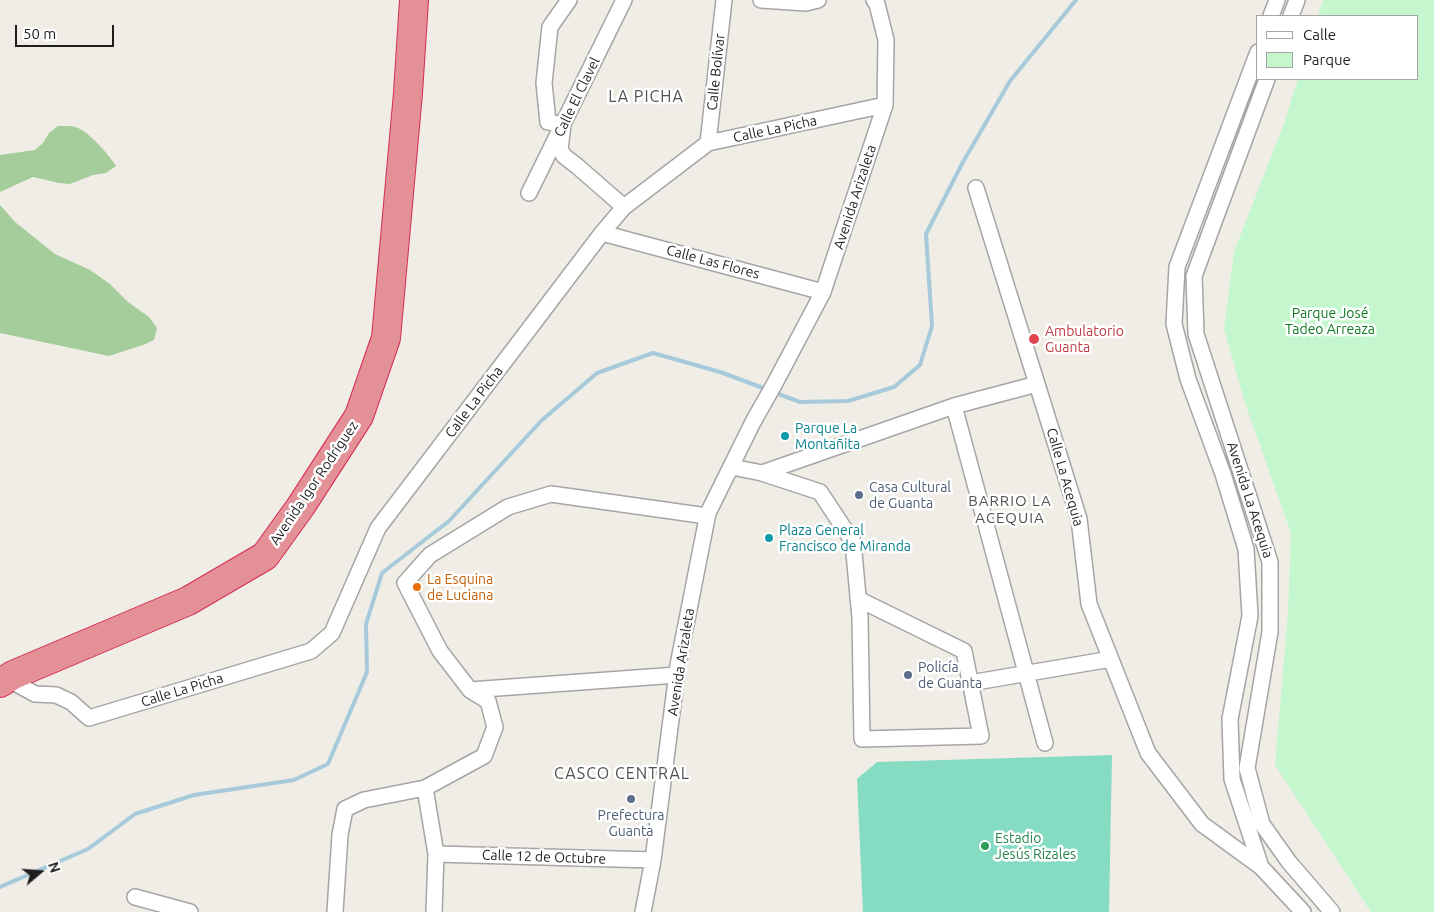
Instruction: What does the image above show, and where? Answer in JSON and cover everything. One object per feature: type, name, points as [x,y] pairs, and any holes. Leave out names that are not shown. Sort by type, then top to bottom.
[{"type":"highway","name":"Avenida Igor Rodríguez","points":[[7,679],[188,601],[265,556],[301,506],[359,416],[386,338],[407,103],[414,0]]},
{"type":"street","points":[[569,0],[550,27],[544,83],[548,122],[563,125],[560,149],[564,156],[624,207]]},
{"type":"street","name":"Calle El Clavel","points":[[529,193],[624,0]]},
{"type":"street","name":"Calle Bolívar","points":[[708,144],[724,0]]},
{"type":"street","points":[[761,0],[806,4],[818,0]]},
{"type":"street","points":[[1271,15],[1277,0]]},
{"type":"street","points":[[1291,15],[1297,0]]},
{"type":"street","name":"Avenida Arizaleta","points":[[644,912],[653,860],[677,675],[707,516],[823,292],[885,105],[886,40],[878,1]]},
{"type":"street","name":"Avenida La Acequia","points":[[1256,57],[1178,267],[1174,324],[1188,379],[1223,474],[1246,549],[1250,616],[1230,718],[1232,779],[1261,867]]},
{"type":"street","name":"Avenida La Acequia","points":[[1268,80],[1194,276],[1196,334],[1270,562],[1270,632],[1247,768],[1262,824],[1289,862],[1332,912]]},
{"type":"street","name":"Calle La Picha","points":[[7,679],[36,694],[56,695],[71,702],[89,718],[311,651],[332,634],[378,528],[602,233],[624,207],[708,144],[885,105]]},
{"type":"street","name":"Calle La Acequia","points":[[976,188],[1080,519],[1089,604],[1148,753],[1202,824],[1261,867]]},
{"type":"street","name":"Calle Las Flores","points":[[602,233],[823,292]]},
{"type":"street","points":[[762,472],[954,406],[1037,384]]},
{"type":"street","points":[[954,406],[1046,743]]},
{"type":"street","points":[[732,467],[762,472],[820,492],[853,542],[858,599],[860,618],[862,739],[981,736],[964,651],[858,599]]},
{"type":"street","points":[[336,912],[340,835],[345,809],[364,800],[425,788],[484,756],[495,727],[488,701],[470,690],[440,650],[405,582],[430,555],[508,507],[551,494],[707,516]]},
{"type":"street","points":[[970,683],[1111,659]]},
{"type":"street","points":[[470,690],[677,675]]},
{"type":"street","points":[[425,788],[436,854],[434,912]]},
{"type":"street","name":"Calle 12 de Octubre","points":[[436,854],[653,860]]},
{"type":"street","points":[[1261,867],[1303,912]]},
{"type":"street","points":[[135,898],[190,912]]},
{"type":"green space","name":"Parque José Tadeo Arreaza","points":[[1323,0],[1434,0],[1434,912],[1371,912],[1275,765],[1288,612],[1291,533],[1245,403],[1224,329],[1234,252],[1283,126],[1298,80],[1419,80],[1419,15],[1318,15]]},
{"type":"green space","points":[[58,126],[82,130],[100,146],[116,166],[106,173],[93,175],[70,184],[33,177],[0,192],[0,155],[35,150],[43,143],[49,133]]},
{"type":"green space","points":[[0,205],[15,222],[55,254],[90,270],[110,284],[128,302],[149,317],[157,328],[154,340],[109,356],[0,333]]},
{"type":"green space","name":"Estadio Jesús Rizales","points":[[1112,755],[1109,912],[863,912],[857,779],[877,762]]},
{"type":"waterway","points":[[773,392],[800,402],[848,401],[894,387],[920,365],[932,326],[926,234],[963,162],[1010,81],[1076,0]]},
{"type":"waterway","points":[[0,887],[88,849],[135,814],[194,795],[294,780],[328,764],[367,672],[366,624],[382,573],[449,521],[541,421],[597,373],[653,353],[720,372],[766,389]]},
{"type":"place","name":"Ambulatorio Guanta","points":[[1034,339]]},
{"type":"place","name":"Parque La Montañita","points":[[785,436]]},
{"type":"place","name":"Casa Cultural de Guanta","points":[[859,495]]},
{"type":"place","name":"Plaza General Francisco de Miranda","points":[[769,538]]},
{"type":"place","name":"La Esquina de Luciana","points":[[417,587]]},
{"type":"place","name":"Policía de Guanta","points":[[908,675]]},
{"type":"place","name":"Prefectura Guanta","points":[[631,799]]},
{"type":"place","name":"Estadio Jesús Rizales","points":[[985,846]]},
{"type":"district","name":"LA PICHA","points":[[646,97]]},
{"type":"district","name":"BARRIO LA ACEQUIA","points":[[1010,510]]},
{"type":"district","name":"CASCO CENTRAL","points":[[622,774]]}]
